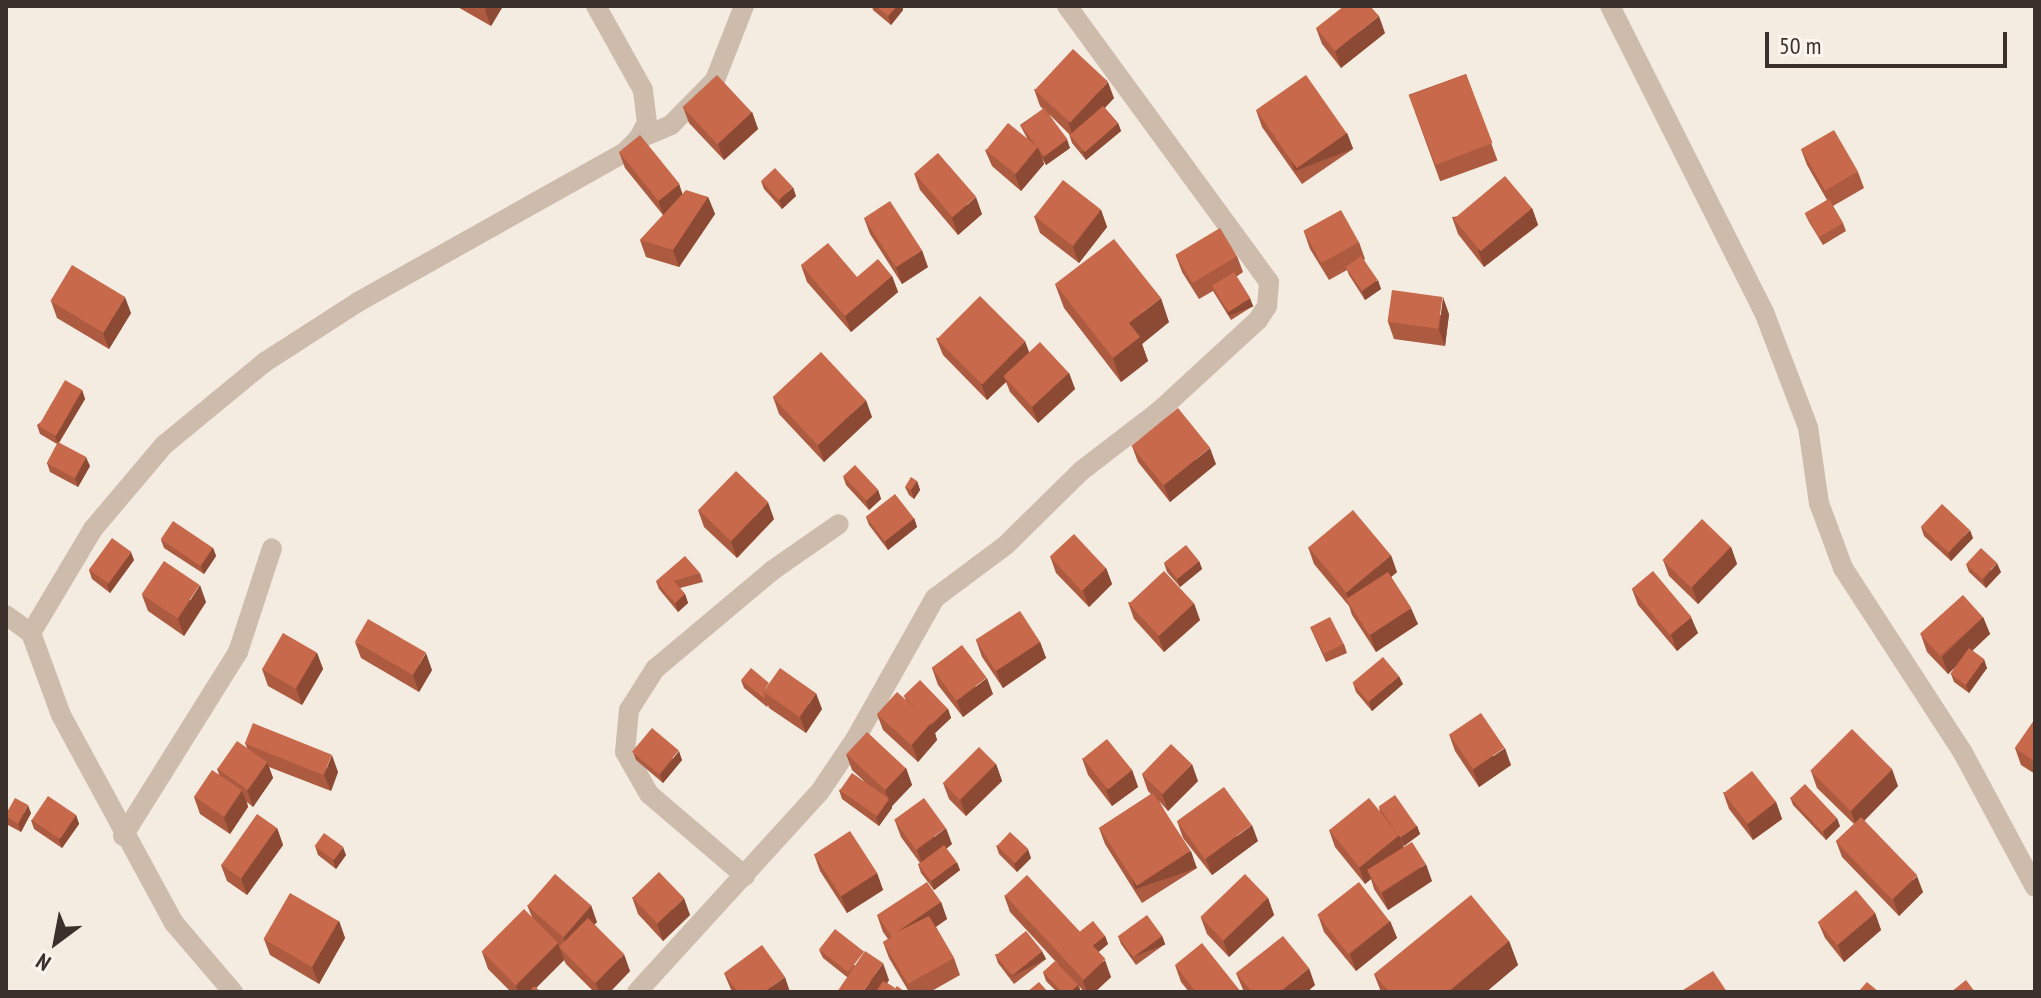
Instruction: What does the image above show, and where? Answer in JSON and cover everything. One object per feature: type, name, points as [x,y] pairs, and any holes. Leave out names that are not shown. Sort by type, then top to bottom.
[{"type":"street","points":[[31,633],[93,529],[164,445],[265,362],[358,302],[624,153],[638,139],[647,123],[643,90],[596,6]]},
{"type":"street","points":[[638,139],[671,125],[715,80],[744,6]]},
{"type":"street","points":[[637,992],[819,793],[856,738],[935,598],[1006,545],[1081,471],[1158,412],[1258,320],[1267,306],[1269,282],[1067,6]]},
{"type":"street","points":[[1610,6],[1764,312],[1808,427],[1819,503],[1843,568],[1962,751],[2035,887]]},
{"type":"street","points":[[745,876],[649,794],[625,752],[629,710],[655,669],[773,570],[839,524]]},
{"type":"street","points":[[123,836],[238,652],[272,548]]},
{"type":"street","points":[[6,615],[31,633],[61,715],[123,836],[174,923],[233,992]]},
{"type":"building","points":[[876,6],[897,6],[888,16]]},
{"type":"building","points":[[1344,6],[1370,6],[1379,16],[1335,51],[1316,28]]},
{"type":"building","points":[[1073,49],[1108,82],[1070,123],[1035,90]]},
{"type":"building","points":[[1466,74],[1493,143],[1436,165],[1409,96]]},
{"type":"building","points":[[717,75],[752,112],[717,144],[683,107]]},
{"type":"building","points":[[1306,75],[1347,133],[1297,168],[1256,110]]},
{"type":"building","points":[[1103,106],[1118,123],[1085,152],[1070,135]]},
{"type":"building","points":[[1044,108],[1067,139],[1044,157],[1021,125]]},
{"type":"building","points":[[1008,123],[1038,147],[1016,174],[986,150]]},
{"type":"building","points":[[1834,130],[1858,172],[1825,191],[1801,149]]},
{"type":"building","points":[[640,135],[680,184],[659,201],[619,152]]},
{"type":"building","points":[[938,153],[976,197],[953,217],[915,173]]},
{"type":"building","points":[[775,168],[793,187],[779,200],[761,181]]},
{"type":"building","points":[[1505,176],[1532,208],[1481,251],[1454,219]]},
{"type":"building","points":[[1063,180],[1101,210],[1073,246],[1035,216]]},
{"type":"building","points":[[686,190],[708,197],[673,250],[640,240]]},
{"type":"building","points":[[1829,199],[1843,223],[1819,237],[1805,213]]},
{"type":"building","points":[[890,201],[922,250],[896,267],[864,218]]},
{"type":"building","points":[[1341,210],[1359,242],[1321,263],[1303,231]]},
{"type":"building","points":[[1220,228],[1237,256],[1192,283],[1175,255]]},
{"type":"building","points":[[1114,239],[1161,298],[1129,323],[1140,337],[1113,358],[1055,284]]},
{"type":"building","points":[[828,243],[857,277],[878,259],[892,276],[845,316],[801,265]]},
{"type":"building","points":[[1361,256],[1378,280],[1362,291],[1345,267]]},
{"type":"building","points":[[72,265],[125,297],[104,333],[50,301]]},
{"type":"building","points":[[1234,272],[1250,298],[1228,312],[1212,286]]},
{"type":"building","points":[[1392,290],[1443,297],[1438,329],[1388,322]]},
{"type":"building","points":[[980,296],[1025,341],[982,384],[937,339]]},
{"type":"building","points":[[1040,342],[1069,373],[1032,407],[1003,376]]},
{"type":"building","points":[[821,352],[866,400],[818,445],[773,397]]},
{"type":"building","points":[[65,380],[82,390],[56,436],[38,426]]},
{"type":"building","points":[[1178,408],[1210,448],[1163,485],[1131,446]]},
{"type":"building","points":[[58,442],[86,457],[75,478],[47,463]]},
{"type":"building","points":[[855,465],[878,490],[866,501],[843,476]]},
{"type":"building","points":[[736,471],[768,502],[731,541],[698,510]]},
{"type":"building","points":[[911,477],[917,481],[911,490],[905,487]]},
{"type":"building","points":[[895,494],[914,518],[885,541],[866,517]]},
{"type":"building","points":[[1942,504],[1970,530],[1949,553],[1921,527]]},
{"type":"building","points":[[1353,510],[1391,555],[1346,592],[1309,547]]},
{"type":"building","points":[[1702,519],[1731,547],[1691,588],[1662,560]]},
{"type":"building","points":[[173,521],[213,548],[200,566],[161,539]]},
{"type":"building","points":[[1074,534],[1106,568],[1082,591],[1050,557]]},
{"type":"building","points":[[112,538],[131,552],[108,584],[89,570]]},
{"type":"building","points":[[1186,545],[1199,561],[1177,579],[1164,563]]},
{"type":"building","points":[[1981,548],[1997,563],[1982,579],[1966,564]]},
{"type":"building","points":[[685,556],[700,573],[674,581],[685,594],[675,603],[656,581]]},
{"type":"building","points":[[164,561],[200,585],[177,618],[142,594]]},
{"type":"building","points":[[1164,571],[1194,603],[1159,636],[1129,604]]},
{"type":"building","points":[[1653,571],[1692,617],[1670,635],[1632,589]]},
{"type":"building","points":[[1388,572],[1411,608],[1369,635],[1346,599]]},
{"type":"building","points":[[1963,595],[1983,617],[1940,656],[1920,634]]},
{"type":"building","points":[[1020,611],[1040,642],[996,671],[976,640]]},
{"type":"building","points":[[1330,617],[1344,644],[1324,654],[1310,627]]},
{"type":"building","points":[[368,619],[426,652],[413,675],[355,642]]},
{"type":"building","points":[[283,633],[317,652],[296,689],[262,669]]},
{"type":"building","points":[[962,645],[987,678],[956,701],[932,668]]},
{"type":"building","points":[[1969,648],[1984,659],[1966,685],[1950,674]]},
{"type":"building","points":[[1383,657],[1399,676],[1368,702],[1352,683]]},
{"type":"building","points":[[751,668],[769,683],[763,692],[764,698],[741,680]]},
{"type":"building","points":[[780,668],[816,693],[799,717],[763,692]]},
{"type":"building","points":[[920,680],[948,709],[931,725],[903,696]]},
{"type":"building","points":[[897,692],[931,723],[911,745],[877,714]]},
{"type":"building","points":[[1481,713],[1504,748],[1473,769],[1449,734]]},
{"type":"building","points":[[2035,719],[2035,762],[2015,748]]},
{"type":"building","points":[[253,723],[332,755],[324,775],[245,743]]},
{"type":"building","points":[[652,728],[679,750],[659,774],[632,752]]},
{"type":"building","points":[[1852,729],[1892,769],[1851,811],[1810,771]]},
{"type":"building","points":[[867,732],[906,768],[885,790],[847,754]]},
{"type":"building","points":[[1107,739],[1132,770],[1108,790],[1083,759]]},
{"type":"building","points":[[237,741],[267,762],[248,790],[217,769]]},
{"type":"building","points":[[1171,744],[1192,764],[1163,794],[1142,774]]},
{"type":"building","points":[[979,747],[996,764],[960,800],[943,783]]},
{"type":"building","points":[[212,770],[242,790],[224,817],[194,797]]},
{"type":"building","points":[[1752,771],[1776,802],[1748,824],[1724,793]]},
{"type":"building","points":[[852,773],[889,799],[877,816],[840,790]]},
{"type":"building","points":[[1805,784],[1837,818],[1822,832],[1790,798]]},
{"type":"building","points":[[1224,787],[1252,825],[1205,859],[1177,821]]},
{"type":"building","points":[[1153,793],[1191,851],[1137,886],[1099,828]]},
{"type":"building","points":[[1395,795],[1417,826],[1400,838],[1379,806]]},
{"type":"building","points":[[48,796],[76,815],[60,839],[32,820]]},
{"type":"building","points":[[15,798],[28,805],[18,824],[6,817]]},
{"type":"building","points":[[924,798],[946,828],[916,850],[894,820]]},
{"type":"building","points":[[1369,798],[1399,835],[1360,867],[1329,830]]},
{"type":"building","points":[[257,814],[277,828],[241,879],[221,865]]},
{"type":"building","points":[[1861,817],[1917,875],[1892,900],[1836,841]]},
{"type":"building","points":[[850,831],[877,873],[841,896],[814,854]]},
{"type":"building","points":[[1010,832],[1028,849],[1015,863],[997,846]]},
{"type":"building","points":[[324,833],[343,847],[334,860],[315,846]]},
{"type":"building","points":[[1412,842],[1426,864],[1381,892],[1367,870]]},
{"type":"building","points":[[944,845],[957,862],[931,881],[918,864]]},
{"type":"building","points":[[659,872],[684,898],[657,924],[632,898]]},
{"type":"building","points":[[555,874],[591,905],[564,937],[527,906]]},
{"type":"building","points":[[1245,874],[1268,898],[1223,941],[1200,917]]},
{"type":"building","points":[[1027,875],[1105,959],[1083,980],[1005,895]]},
{"type":"building","points":[[927,882],[941,902],[897,932],[929,916],[954,958],[908,984],[883,942],[892,937],[877,915]]},
{"type":"building","points":[[1359,882],[1390,921],[1348,954],[1317,915]]},
{"type":"building","points":[[1856,890],[1875,913],[1837,945],[1818,922]]},
{"type":"building","points":[[290,893],[338,921],[312,967],[264,939]]},
{"type":"building","points":[[1471,895],[1509,941],[1448,992],[1389,992],[1374,974]]},
{"type":"building","points":[[524,909],[558,943],[516,985],[482,951]]},
{"type":"building","points":[[1147,915],[1162,936],[1133,957],[1118,936]]},
{"type":"building","points":[[588,918],[624,954],[595,983],[559,947]]},
{"type":"building","points":[[1093,921],[1105,936],[1091,947],[1079,932]]},
{"type":"building","points":[[835,929],[864,952],[848,972],[819,949]]},
{"type":"building","points":[[1026,931],[1042,951],[1012,976],[996,956]]},
{"type":"building","points":[[1283,936],[1309,968],[1280,992],[1252,992],[1236,973]]},
{"type":"building","points":[[1202,943],[1241,992],[1196,992],[1175,965]]},
{"type":"building","points":[[762,945],[785,977],[764,992],[738,992],[724,973]]},
{"type":"building","points":[[865,951],[883,963],[863,992],[837,992]]},
{"type":"building","points":[[1055,961],[1078,985],[1070,992],[1062,992],[1043,972]]},
{"type":"building","points":[[1713,971],[1727,992],[1680,992]]},
{"type":"building","points":[[1966,980],[1975,992],[1951,992]]},
{"type":"building","points":[[883,981],[895,988],[892,992],[876,992]]},
{"type":"building","points":[[1039,982],[1048,992],[1027,992]]},
{"type":"building","points":[[1867,982],[1879,992],[1858,992]]}]
